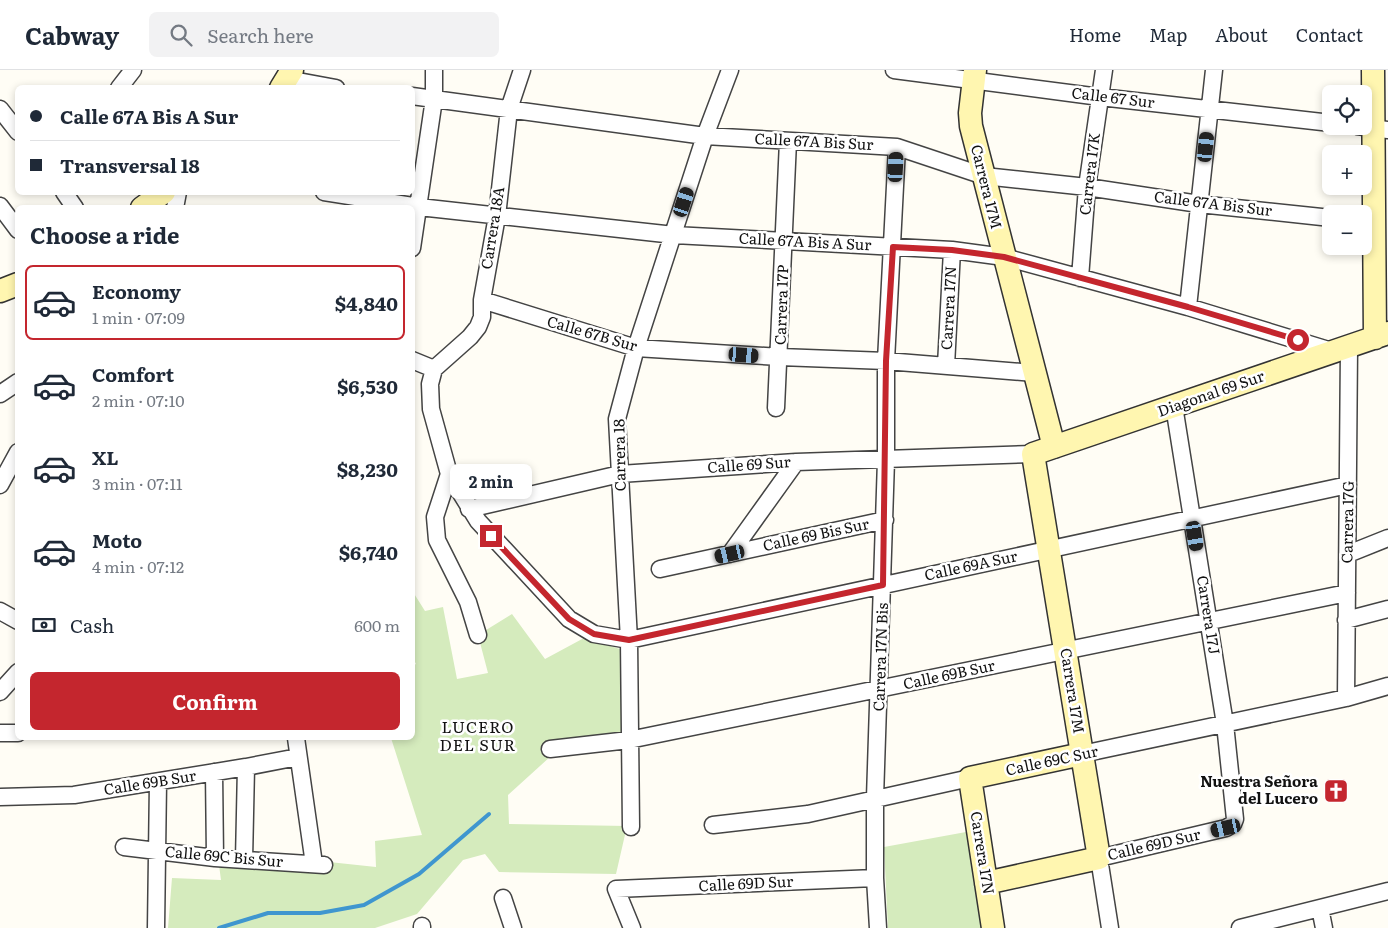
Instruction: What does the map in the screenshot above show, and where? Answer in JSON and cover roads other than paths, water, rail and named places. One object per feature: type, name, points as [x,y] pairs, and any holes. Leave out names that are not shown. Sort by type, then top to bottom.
[{"type":"street","points":[[121,85],[133,70]]},
{"type":"street","points":[[415,230],[434,99],[434,70]]},
{"type":"street","name":"Carrera 18A","points":[[434,369],[470,337],[482,317],[482,300],[497,216],[509,109],[522,70]]},
{"type":"street","name":"Carrera 18","points":[[631,827],[629,640],[617,419],[636,348],[706,136],[730,70]]},
{"type":"street","name":"Calle 67 Sur","points":[[894,70],[975,75],[1100,97],[1322,122]]},
{"type":"street","name":"Carrera 17K","points":[[1080,278],[1087,187],[1104,70]]},
{"type":"street","points":[[1188,307],[1214,70]]},
{"type":"street","points":[[1373,70],[1375,223],[1381,336]]},
{"type":"street","name":"Carrera 17M","points":[[975,75],[970,113],[971,126],[1034,373],[1044,451],[1049,549],[1110,928]]},
{"type":"street","points":[[287,79],[320,85]]},
{"type":"street","name":"Calle 67A Bis Sur","points":[[415,96],[706,136],[897,147],[984,176],[1087,187],[1199,204],[1322,217]]},
{"type":"street","points":[[0,109],[15,128]]},
{"type":"street","name":"Carrera 17P","points":[[776,408],[780,357],[788,141]]},
{"type":"street","name":"Carrera 17N Bis","points":[[878,928],[875,878],[875,798],[885,520],[886,361],[897,147]]},
{"type":"street","points":[[146,205],[160,195]]},
{"type":"street","name":"Calle 67A Bis A Sur","points":[[328,196],[402,205]]},
{"type":"street","points":[[0,206],[15,226]]},
{"type":"street","name":"Calle 67A Bis A Sur","points":[[415,207],[674,235],[952,250],[1004,257],[1342,349]]},
{"type":"street","name":"Carrera 17N","points":[[946,366],[952,250]]},
{"type":"street","points":[[0,291],[15,285]]},
{"type":"street","name":"Calle 67B Sur","points":[[482,300],[636,348],[780,357],[886,361],[1034,373]]},
{"type":"street","name":"Diagonal 69 Sur","points":[[1044,451],[1381,336]]},
{"type":"street","name":"Carrera 17G","points":[[1342,349],[1348,485],[1346,698]]},
{"type":"street","points":[[415,361],[434,369],[430,384],[431,409],[450,474],[469,509]]},
{"type":"street","points":[[1,393],[15,384]]},
{"type":"street","points":[[1,393],[15,398]]},
{"type":"street","name":"Carrera 17J","points":[[1174,406],[1225,724],[1235,819],[1233,824]]},
{"type":"street","name":"Calle 69 Sur","points":[[469,509],[620,474],[796,462],[886,460],[1044,451]]},
{"type":"street","points":[[0,485],[15,458]]},
{"type":"street","points":[[730,554],[796,462]]},
{"type":"street","points":[[450,474],[435,517],[437,540],[468,602],[478,635]]},
{"type":"street","name":"Calle 69A Sur","points":[[469,509],[491,536],[561,612],[578,626],[594,634],[629,640],[1348,485]]},
{"type":"street","name":"Calle 69 Bis Sur","points":[[660,569],[885,520]]},
{"type":"street","points":[[1348,554],[1388,538]]},
{"type":"street","name":"Calle 69B Sur","points":[[550,749],[629,740],[1347,593]]},
{"type":"street","points":[[1346,620],[1388,609]]},
{"type":"street","points":[[0,611],[15,619]]},
{"type":"street","points":[[0,692],[15,675]]},
{"type":"street","name":"Calle 69C Sur","points":[[713,825],[786,818],[1346,698],[1388,686]]},
{"type":"street","points":[[0,733],[15,733]]},
{"type":"street","points":[[296,740],[298,757]]},
{"type":"street","name":"Calle 69B Sur","points":[[0,797],[74,795],[298,757]]},
{"type":"street","name":"Calle 69C Bis Sur","points":[[124,847],[215,858],[319,865],[298,757]]},
{"type":"street","points":[[244,860],[246,767]]},
{"type":"street","points":[[214,772],[215,858]]},
{"type":"street","name":"Carrera 17N","points":[[970,778],[993,928]]},
{"type":"street","points":[[156,928],[158,782]]},
{"type":"street","name":"Calle 69D Sur","points":[[986,883],[1226,828],[1233,824]]},
{"type":"street","name":"Calle 69D Sur","points":[[632,928],[616,889],[875,878]]},
{"type":"street","points":[[1240,928],[1267,925],[1320,908],[1388,891]]},
{"type":"street","points":[[503,898],[513,928]]},
{"type":"street","points":[[1320,908],[1324,928]]},
{"type":"waterway","points":[[219,928],[268,913],[320,913],[364,905],[419,874],[489,814]]},
{"type":"place","name":"Nuestra Señora del Lucero","points":[[1336,791]]},
{"type":"district","name":"LUCERO DEL SUR","points":[[478,736]]}]
